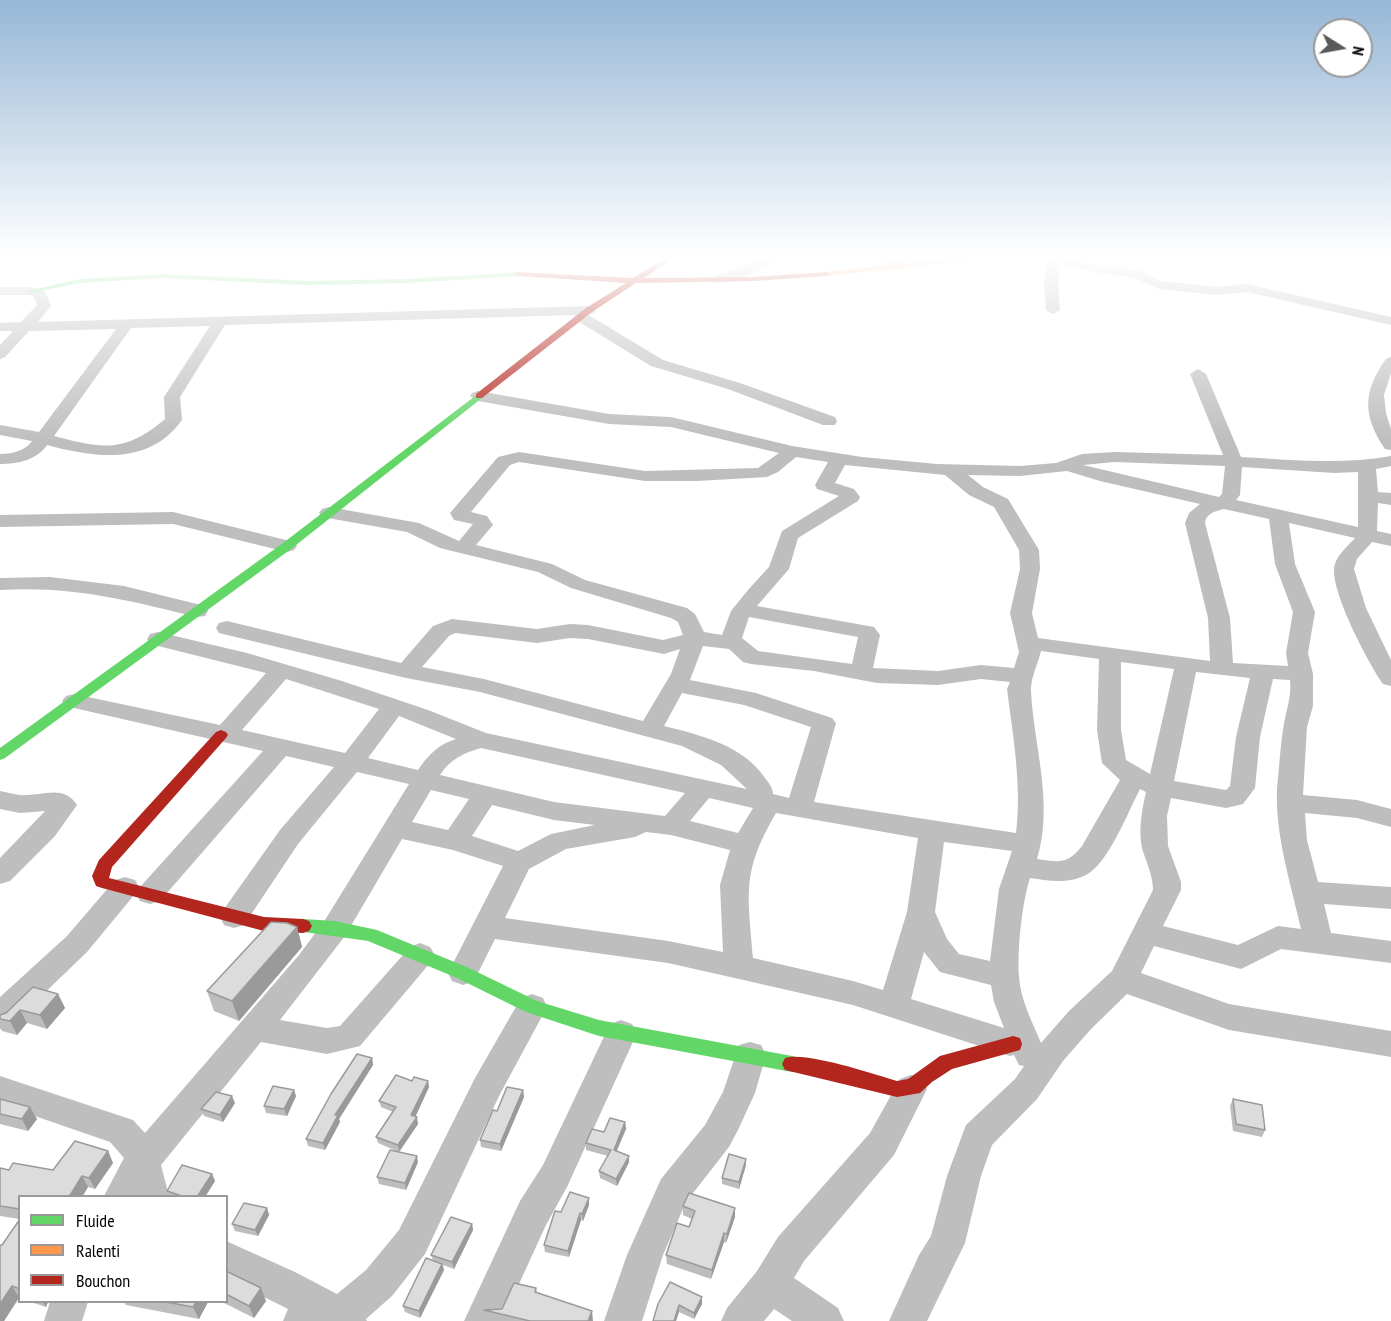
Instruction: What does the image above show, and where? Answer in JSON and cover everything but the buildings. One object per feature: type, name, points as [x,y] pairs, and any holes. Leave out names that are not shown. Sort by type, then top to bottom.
[{"type":"street","points":[[0,354],[32,320]]},
{"type":"street","points":[[0,327],[327,320]]},
{"type":"street","points":[[0,755],[287,546],[578,320]]},
{"type":"street","points":[[593,320],[657,363],[734,386],[829,421]]},
{"type":"street","points":[[0,430],[44,437],[89,451],[111,453],[137,446],[162,432],[174,420],[172,397],[220,322]]},
{"type":"street","points":[[0,459],[25,455],[35,450],[127,324]]},
{"type":"street","points":[[1389,369],[1380,378],[1376,400],[1380,420],[1391,445]]},
{"type":"street","points":[[1198,374],[1234,461],[1231,495],[1224,503],[1206,508],[1196,517],[1195,523],[1219,618],[1222,669]]},
{"type":"street","points":[[478,396],[609,419],[678,423],[792,451],[839,459],[950,469],[1020,471],[1066,465],[1082,459],[1114,457],[1234,461],[1289,466],[1367,465],[1391,460]]},
{"type":"street","points":[[464,548],[483,525],[480,520],[461,516],[459,513],[504,460],[519,457],[645,476],[697,476],[762,472],[772,468],[792,451]]},
{"type":"street","points":[[730,642],[739,616],[754,594],[779,569],[789,535],[851,497],[847,493],[824,485],[839,459]]},
{"type":"street","points":[[1066,465],[1100,476],[1186,493],[1278,516],[1391,540]]},
{"type":"street","points":[[1367,465],[1367,534],[1350,555],[1344,568],[1347,584],[1378,660],[1391,679]]},
{"type":"street","points":[[908,1321],[932,1268],[947,1243],[966,1167],[978,1136],[1026,1089],[1026,1054],[1009,1002],[1004,976],[1009,914],[1013,889],[1025,855],[1030,795],[1019,689],[1030,652],[1021,613],[1030,569],[1029,550],[1001,503],[976,491],[950,469]]},
{"type":"street","points":[[1368,496],[1391,499]]},
{"type":"street","points":[[329,513],[412,527],[447,544],[545,568],[587,587],[629,597],[679,614],[687,619],[695,638],[676,685],[650,729]]},
{"type":"street","points":[[1278,516],[1285,564],[1304,612],[1297,653],[1302,674],[1300,706],[1291,764],[1291,803],[1294,840],[1319,942]]},
{"type":"street","points":[[0,521],[173,518],[287,546]]},
{"type":"street","points":[[0,584],[31,582],[98,588],[160,599],[197,611]]},
{"type":"street","points":[[745,610],[866,632],[869,635],[861,673]]},
{"type":"street","points":[[406,671],[441,631],[452,626],[537,636],[570,631],[588,632],[664,647],[695,638],[730,642],[737,644],[747,656],[751,657],[814,664],[885,677],[938,678],[981,672],[1022,676]]},
{"type":"street","points":[[227,628],[406,671],[484,686],[534,702],[650,729],[707,746],[742,767],[749,772],[764,800],[734,883],[734,921],[740,967]]},
{"type":"street","points":[[158,639],[281,670],[393,706],[480,740],[799,809],[932,831],[1025,855],[1068,870],[1081,866],[1095,847],[1134,777]]},
{"type":"street","points":[[1029,643],[1222,669],[1302,674]]},
{"type":"street","points":[[1110,655],[1109,730],[1112,759],[1118,767],[1134,777],[1161,787],[1226,799],[1237,796],[1242,788],[1248,737],[1263,672]]},
{"type":"street","points":[[740,1321],[770,1284],[791,1249],[882,1144],[911,1089],[923,1077],[951,1059],[1026,1054],[1080,1020],[1123,979],[1167,887],[1155,846],[1154,816],[1186,664]]},
{"type":"street","points":[[281,670],[102,869],[100,878],[102,882],[273,925],[335,928],[371,935],[463,973],[532,1006],[581,1023],[621,1033],[826,1070],[897,1089],[911,1089]]},
{"type":"street","points":[[676,685],[748,698],[824,723],[799,809]]},
{"type":"street","points":[[74,701],[554,811],[661,825],[746,845]]},
{"type":"street","points":[[234,917],[289,837],[351,763],[393,706]]},
{"type":"street","points":[[121,1195],[124,1186],[143,1160],[309,963],[335,928],[424,780],[445,753],[480,740]]},
{"type":"street","points":[[0,1016],[138,891],[280,747]]},
{"type":"street","points":[[395,828],[527,857],[569,838],[661,825],[703,788]]},
{"type":"street","points":[[455,841],[485,795]]},
{"type":"street","points":[[0,800],[20,804],[59,801],[64,805],[46,829],[0,874]]},
{"type":"street","points":[[1291,803],[1357,809],[1391,818]]},
{"type":"street","points":[[463,973],[512,873],[527,857],[554,811]]},
{"type":"street","points":[[893,1007],[921,912],[932,831]]},
{"type":"street","points":[[1307,892],[1391,898]]},
{"type":"street","points":[[921,912],[935,945],[948,962],[1004,976]]},
{"type":"street","points":[[487,927],[657,951],[853,993],[1026,1054]]},
{"type":"street","points":[[1145,933],[1241,957],[1277,938],[1391,952]]},
{"type":"street","points":[[253,1028],[327,1041],[349,1037],[420,955]]},
{"type":"street","points":[[1123,979],[1229,1017],[1391,1044]]},
{"type":"street","points":[[228,1260],[282,1285],[325,1315],[379,1283],[412,1242],[486,1088],[532,1006]]},
{"type":"street","points":[[483,1321],[533,1213],[555,1176],[621,1033]]},
{"type":"street","points":[[623,1321],[645,1255],[673,1191],[711,1144],[726,1120],[739,1093],[750,1055]]},
{"type":"street","points":[[0,1090],[121,1131],[136,1145],[143,1160],[152,1195]]},
{"type":"street","points":[[770,1284],[825,1321]]},
{"type":"street","points":[[63,1321],[69,1303]]},
{"type":"traffic: fast","points":[[0,755],[287,546],[479,396]]},
{"type":"traffic: fast","points":[[303,926],[335,928],[371,935],[463,973],[532,1007],[599,1028],[792,1064]]},
{"type":"traffic: jam","points":[[479,396],[577,320]]},
{"type":"traffic: jam","points":[[221,735],[105,864],[100,876],[102,882],[264,924],[303,926]]},
{"type":"traffic: jam","points":[[792,1064],[826,1070],[897,1089],[913,1087],[947,1062],[1013,1044]]}]
